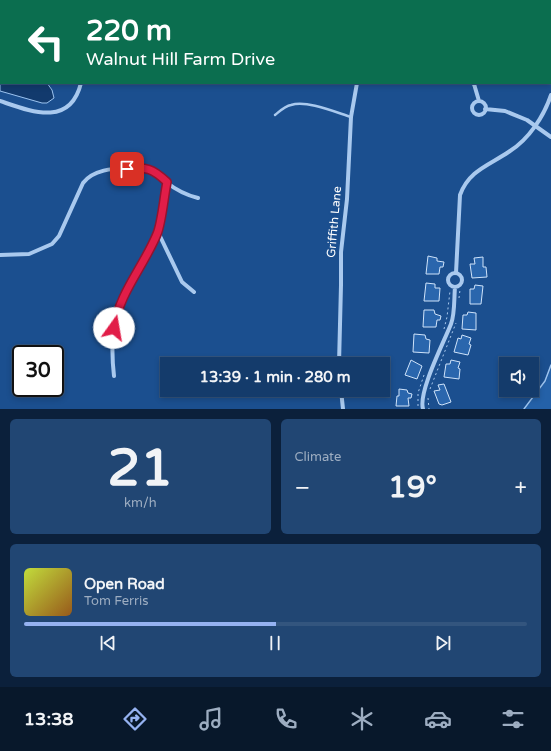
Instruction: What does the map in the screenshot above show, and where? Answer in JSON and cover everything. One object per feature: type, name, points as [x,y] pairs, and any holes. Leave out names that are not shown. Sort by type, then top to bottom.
[{"type":"street","points":[[0,101],[35,112],[55,112],[63,109],[74,100],[81,84]]},
{"type":"street","name":"Griffith Lane","points":[[339,357],[341,252],[347,198],[351,117],[357,84]]},
{"type":"street","points":[[474,84],[479,101],[484,104],[485,109]]},
{"type":"street","points":[[456,273],[460,195],[465,183],[473,174],[514,148],[535,126],[551,95]]},
{"type":"street","points":[[479,101],[473,104],[472,108],[474,112],[482,114],[485,109]]},
{"type":"street","points":[[485,109],[505,111],[527,120],[551,137]]},
{"type":"street","points":[[0,255],[29,254],[52,244],[58,236],[83,183],[86,179],[97,172],[142,167],[156,172],[185,195],[198,198]]},
{"type":"street","points":[[114,376],[113,347],[116,317],[124,295],[147,255],[158,232],[167,182]]},
{"type":"street","points":[[158,232],[182,282],[194,292]]},
{"type":"street","points":[[455,287],[450,284],[449,279],[450,275],[456,273]]},
{"type":"street","points":[[455,287],[459,286],[462,281],[460,275],[456,273]]},
{"type":"street","points":[[423,409],[422,401],[425,388],[452,323],[455,287]]},
{"type":"street","points":[[342,397],[343,409]]},
{"type":"lane","points":[[275,115],[283,108],[298,103],[307,104],[351,117]]},
{"type":"path","points":[[459,298],[460,290]]},
{"type":"path","points":[[443,330],[446,323],[450,291]]},
{"type":"path","points":[[429,391],[455,328],[457,318]]},
{"type":"path","points":[[419,409],[417,399],[418,393],[426,372]]},
{"type":"path","points":[[428,395],[430,409]]},
{"type":"shaded area","points":[[0,84],[48,84],[52,90],[54,98],[47,103],[42,103],[0,91]]},
{"type":"shaded area","points":[[551,368],[551,409],[525,409],[534,397],[539,397],[539,390],[546,381]]},
{"type":"building","points":[[428,256],[437,258],[437,261],[444,262],[443,267],[440,267],[439,274],[426,274]]},
{"type":"building","points":[[483,257],[483,267],[486,267],[487,277],[472,278],[470,264],[475,264],[474,258]]},
{"type":"building","points":[[426,283],[435,284],[435,288],[440,288],[439,301],[424,301]]},
{"type":"building","points":[[475,285],[483,286],[481,304],[470,304],[470,289],[474,289]]},
{"type":"building","points":[[424,310],[434,310],[435,314],[441,316],[440,320],[437,320],[436,327],[423,327]]},
{"type":"building","points":[[468,312],[476,313],[476,330],[462,329],[463,315],[467,315]]},
{"type":"building","points":[[414,334],[425,335],[426,339],[430,340],[429,353],[413,352]]},
{"type":"building","points":[[462,335],[471,338],[469,344],[471,345],[468,355],[454,352],[458,338],[461,339]]},
{"type":"building","points":[[411,360],[422,366],[417,379],[405,375]]},
{"type":"building","points":[[451,360],[460,362],[458,368],[460,369],[459,379],[444,377],[446,364],[450,364]]},
{"type":"building","points":[[444,384],[451,402],[442,405],[439,404],[434,391],[440,390],[438,385]]},
{"type":"building","points":[[399,389],[407,390],[408,393],[412,394],[411,398],[408,398],[409,406],[396,406],[397,396],[399,396]]},
{"type":"waterway","points":[[524,409],[545,381],[551,365]]},
{"type":"route","points":[[114,328],[116,317],[124,295],[147,255],[158,232],[167,182],[152,169],[142,167],[127,169]]}]
